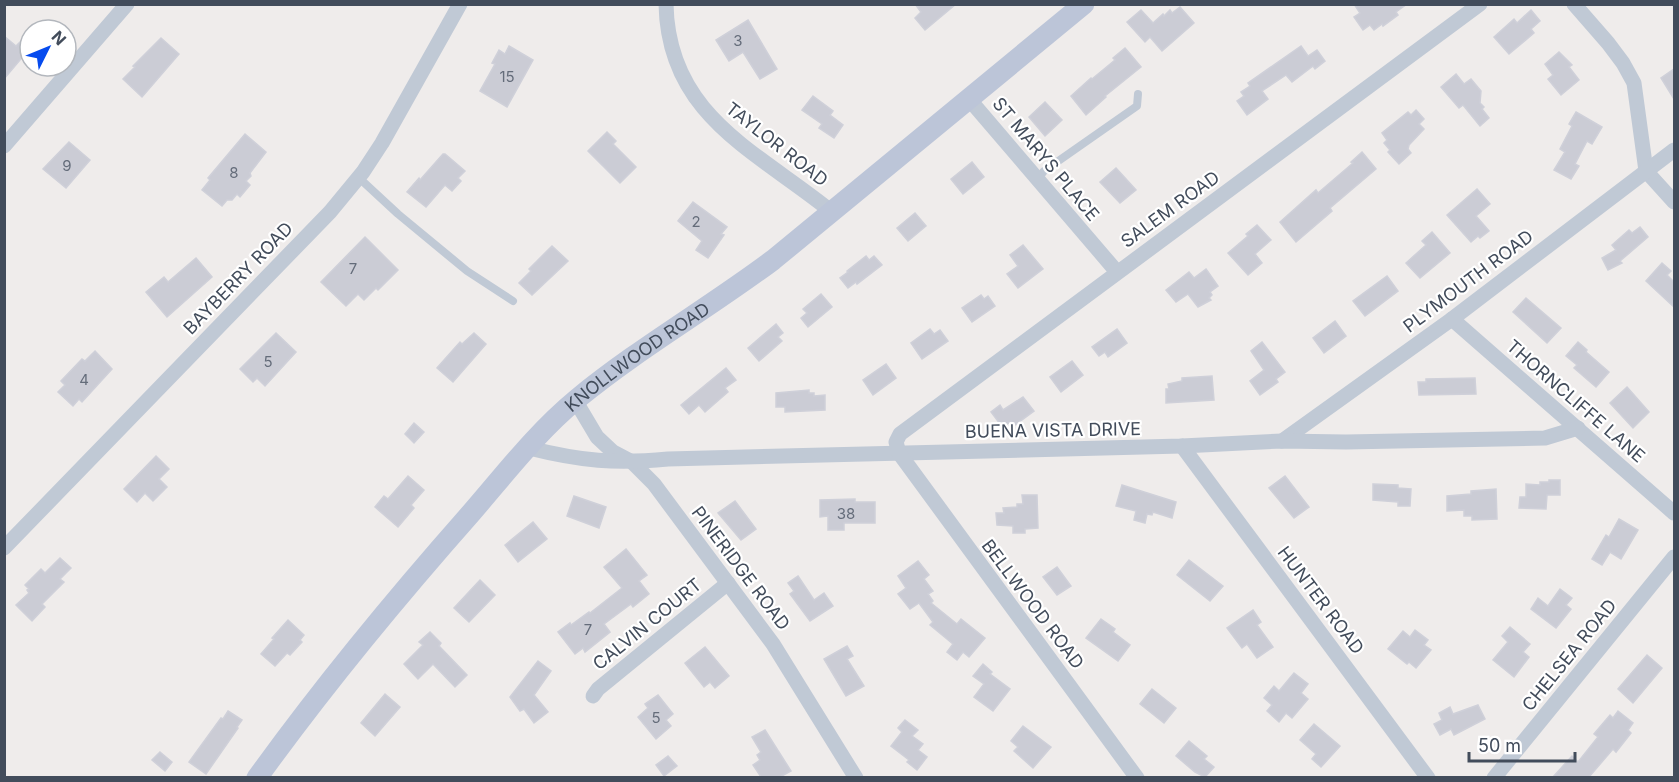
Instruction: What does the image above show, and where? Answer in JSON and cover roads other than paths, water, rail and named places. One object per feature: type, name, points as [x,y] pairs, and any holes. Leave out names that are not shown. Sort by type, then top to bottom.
[{"type":"main road","name":"KNOLLWOOD ROAD","points":[[257,777],[365,636],[529,448],[575,400],[731,291],[832,212],[1084,4]]},
{"type":"street","points":[[4,146],[128,4]]},
{"type":"street","name":"BAYBERRY ROAD","points":[[4,548],[330,212],[382,143],[460,4]]},
{"type":"street","name":"TAYLOR ROAD","points":[[666,4],[672,48],[682,74],[700,106],[722,129],[832,212]]},
{"type":"street","name":"SALEM ROAD","points":[[899,453],[896,442],[900,434],[1480,4]]},
{"type":"street","points":[[1574,4],[1608,43],[1634,83],[1646,171],[1674,202]]},
{"type":"street","name":"ST MARYS PLACE","points":[[969,99],[1117,272]]},
{"type":"street","name":"PLYMOUTH ROAD","points":[[1282,441],[1452,319],[1674,150]]},
{"type":"street","name":"THORNCLIFFE LANE","points":[[1452,319],[1674,513]]},
{"type":"street","name":"PINERIDGE ROAD","points":[[575,400],[597,437],[613,452],[632,462],[654,484],[773,644],[853,776]]},
{"type":"street","name":"BUENA VISTA DRIVE","points":[[529,448],[569,458],[632,462],[668,459],[1182,446],[1282,441],[1545,438],[1578,428]]},
{"type":"street","name":"HUNTER ROAD","points":[[1182,446],[1428,777]]},
{"type":"street","name":"BELLWOOD ROAD","points":[[899,453],[1137,777]]},
{"type":"street","name":"CHELSEA ROAD","points":[[1494,777],[1674,557]]},
{"type":"street","name":"CALVIN COURT","points":[[593,696],[598,688],[728,584]]},
{"type":"lane","points":[[1037,180],[1044,171],[1137,106],[1138,94]]},
{"type":"lane","points":[[358,177],[398,214],[467,271],[513,301]]}]
